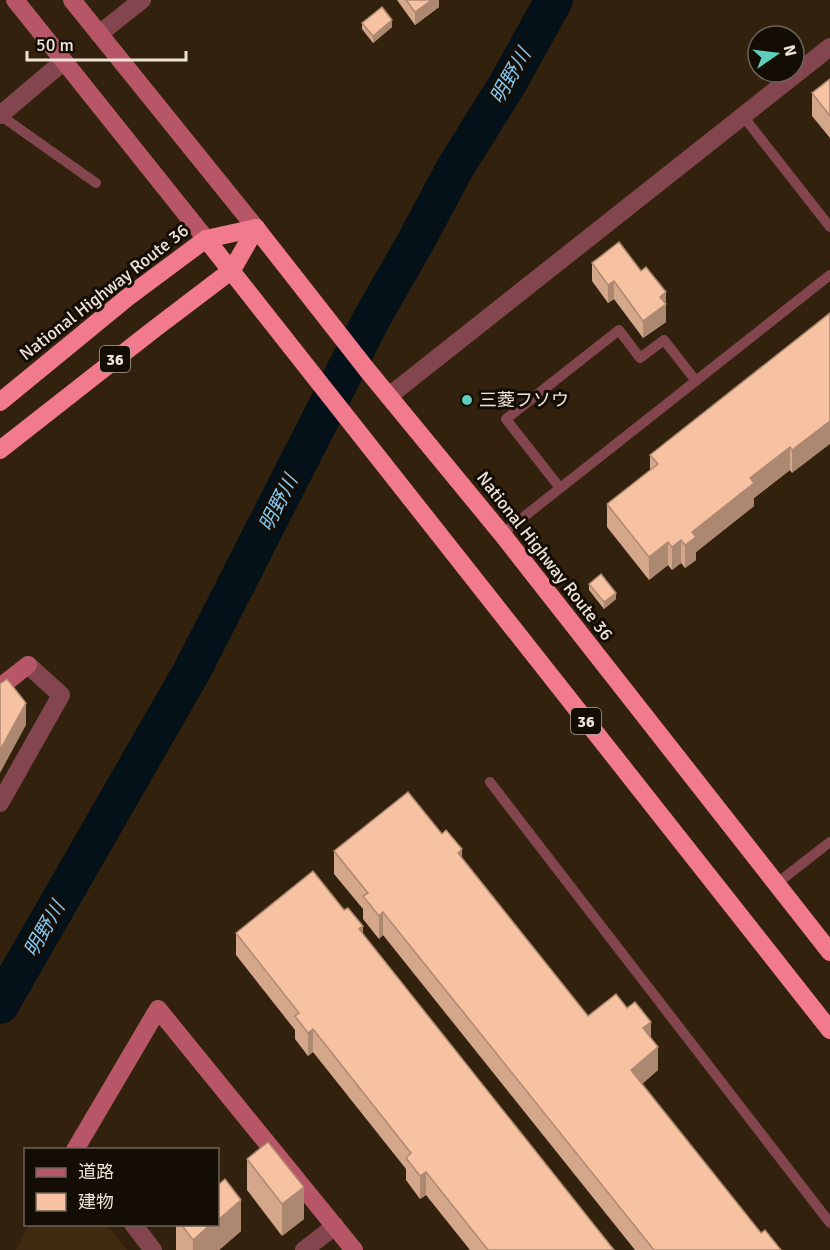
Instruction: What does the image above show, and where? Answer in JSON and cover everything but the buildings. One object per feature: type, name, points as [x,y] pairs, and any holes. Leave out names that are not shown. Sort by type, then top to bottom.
[{"type":"highway","name":"National Highway Route 36","points":[[0,402],[128,297],[206,238],[256,228],[368,371],[502,534],[830,952]]},
{"type":"highway","name":"36","points":[[0,450],[232,270],[256,228]]},
{"type":"highway","name":"National Highway Route 36","points":[[206,238],[830,1030]]},
{"type":"main road","points":[[15,0],[206,238]]},
{"type":"main road","points":[[72,0],[256,228]]},
{"type":"main road","points":[[0,687],[28,665]]},
{"type":"main road","points":[[76,1148],[158,1009],[354,1250]]},
{"type":"street","points":[[99,34],[142,0]]},
{"type":"street","points":[[389,396],[830,47]]},
{"type":"street","points":[[0,115],[64,61]]},
{"type":"street","points":[[0,803],[61,695],[28,665]]},
{"type":"street","points":[[135,1226],[153,1250]]},
{"type":"street","points":[[304,1250],[335,1226]]},
{"type":"lane","points":[[0,115],[96,183]]},
{"type":"lane","points":[[743,116],[830,227]]},
{"type":"lane","points":[[502,534],[830,275]]},
{"type":"lane","points":[[560,488],[506,419],[619,330],[640,358],[664,340],[696,381]]},
{"type":"lane","points":[[490,782],[830,1222]]},
{"type":"lane","points":[[776,884],[830,842]]},
{"type":"shaded area","points":[[28,1226],[108,1226],[127,1250],[16,1250]]},
{"type":"waterway","name":"明野川","points":[[0,1005],[193,669],[372,318],[455,168],[508,83],[554,0]]},
{"type":"place","name":"三菱フソウ","points":[[467,400]]}]
